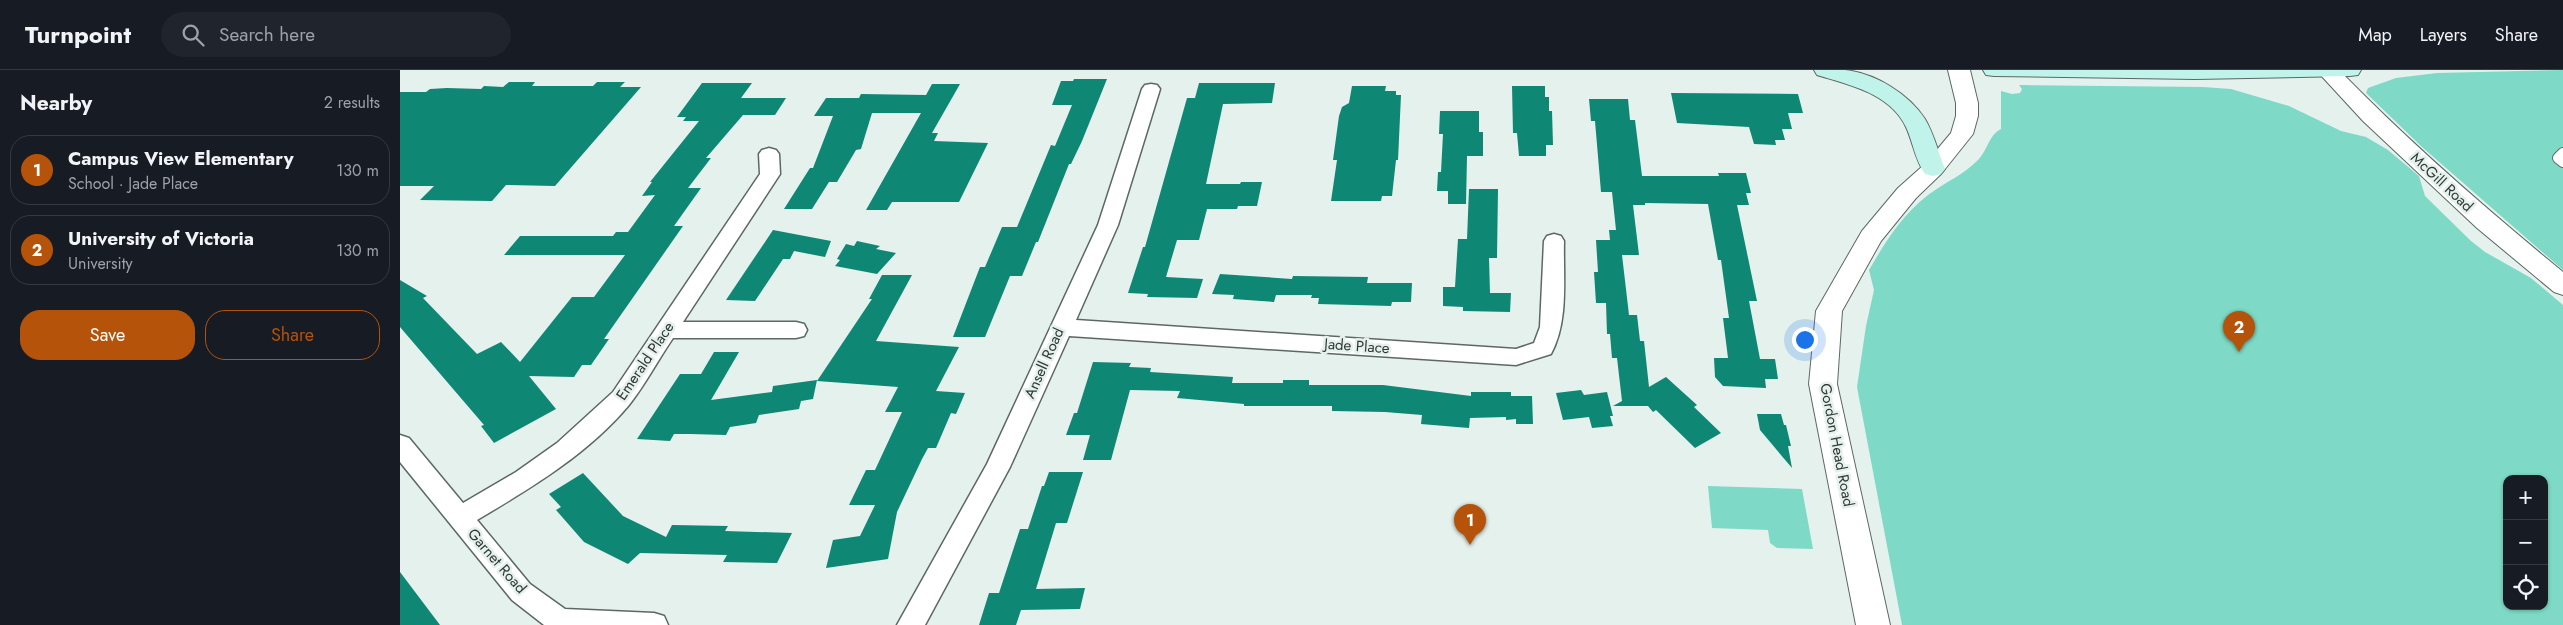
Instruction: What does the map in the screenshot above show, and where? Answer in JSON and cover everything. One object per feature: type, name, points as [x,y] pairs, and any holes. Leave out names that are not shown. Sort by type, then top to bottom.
[{"type":"main road","points":[[1825,70],[1878,89],[1904,107],[1915,122],[1933,169]]},
{"type":"main road","points":[[1994,70],[2195,73],[2350,70]]},
{"type":"street","name":"Gordon Head Road","points":[[1873,625],[1823,384],[1829,311],[1871,237],[1907,193],[1933,169],[1956,143],[1965,126],[1967,103],[1959,70]]},
{"type":"street","name":"McGill Road","points":[[2327,70],[2371,116],[2478,215],[2563,286]]},
{"type":"street","name":"Ansell Road","points":[[911,625],[998,467],[1108,225],[1151,89]]},
{"type":"street","name":"Emerald Place","points":[[460,518],[560,456],[602,419],[621,398],[770,174],[769,154]]},
{"type":"street","name":"Jade Place","points":[[1060,327],[1516,357],[1543,348],[1551,327],[1554,241]]},
{"type":"street","points":[[666,330],[796,330]]},
{"type":"street","name":"Garnet Road","points":[[400,445],[521,592],[558,623],[654,625]]},
{"type":"lane","points":[[2563,153],[2558,158],[2563,162]]},
{"type":"green space","points":[[2563,70],[2563,270],[2422,147],[2366,93],[2368,88],[2396,78],[2437,73]]},
{"type":"green space","points":[[2019,85],[2203,87],[2231,89],[2289,106],[2341,131],[2366,137],[2388,150],[2419,176],[2425,196],[2471,241],[2485,252],[2531,278],[2563,305],[2563,625],[1902,625],[1857,387],[1866,326],[1874,290],[1869,270],[1888,239],[1918,203],[1967,170],[1982,155],[1991,138],[2001,129],[2001,91],[2012,94],[2020,93],[2022,89]]},
{"type":"green space","points":[[1708,486],[1802,489],[1813,549],[1777,548],[1770,543],[1768,530],[1712,528]]},
{"type":"building","points":[[1074,79],[1107,79],[1082,141],[1071,164],[1069,164],[1038,242],[1036,242],[1022,276],[1010,276],[985,337],[953,337],[980,267],[985,267],[1002,227],[1017,227],[1051,145],[1055,146],[1072,105],[1052,105],[1061,81],[1073,81]]},
{"type":"building","points":[[509,82],[535,82],[532,86],[593,86],[597,82],[625,82],[620,87],[641,87],[555,186],[506,185],[492,201],[420,200],[434,186],[400,186],[400,92],[426,92],[430,89],[447,88],[481,89],[484,86],[503,87]]},
{"type":"building","points":[[702,83],[752,83],[741,98],[786,98],[775,115],[743,115],[706,158],[711,158],[688,188],[701,188],[674,226],[683,226],[604,339],[609,339],[591,365],[582,365],[574,377],[529,376],[556,409],[494,443],[481,426],[484,425],[400,327],[400,280],[427,296],[423,298],[477,354],[501,342],[520,362],[572,297],[594,297],[625,255],[504,255],[520,236],[613,236],[616,232],[628,232],[655,195],[642,196],[652,182],[650,182],[699,121],[683,121],[686,117],[677,117]]},
{"type":"building","points":[[1199,83],[1275,83],[1272,103],[1223,104],[1206,184],[1262,182],[1257,206],[1238,206],[1237,209],[1207,209],[1199,240],[1177,240],[1166,277],[1203,279],[1197,298],[1147,297],[1148,294],[1128,293],[1143,247],[1145,247],[1187,98],[1195,98]]},
{"type":"building","points":[[932,84],[960,84],[932,133],[938,133],[934,141],[988,143],[959,202],[892,202],[887,210],[866,210],[921,113],[872,113],[861,149],[856,150],[837,182],[829,182],[812,209],[784,209],[810,168],[813,168],[833,116],[814,116],[826,98],[859,98],[861,94],[926,95]]},
{"type":"building","points":[[1352,86],[1386,86],[1385,91],[1396,91],[1396,95],[1401,95],[1398,160],[1396,160],[1392,196],[1382,196],[1381,201],[1331,201],[1337,160],[1333,160],[1339,116],[1342,107],[1349,103]]},
{"type":"building","points":[[1512,86],[1545,86],[1545,97],[1549,97],[1549,111],[1552,111],[1553,145],[1546,145],[1546,156],[1519,156],[1517,133],[1513,133]]},
{"type":"building","points":[[1671,93],[1798,94],[1803,113],[1788,113],[1792,129],[1782,129],[1785,140],[1775,140],[1776,145],[1754,144],[1749,127],[1677,123]]},
{"type":"building","points":[[1589,99],[1628,99],[1630,120],[1635,120],[1642,176],[1719,176],[1718,173],[1746,173],[1751,193],[1746,193],[1749,205],[1737,205],[1757,301],[1749,301],[1760,359],[1775,359],[1778,379],[1765,379],[1766,388],[1723,386],[1715,377],[1714,358],[1728,358],[1723,318],[1729,318],[1721,260],[1718,260],[1708,204],[1645,203],[1645,205],[1633,205],[1639,255],[1622,255],[1629,315],[1637,315],[1640,341],[1644,341],[1649,387],[1666,377],[1697,405],[1694,407],[1721,433],[1695,448],[1656,410],[1653,412],[1648,406],[1613,406],[1622,401],[1617,358],[1612,358],[1610,334],[1607,334],[1606,303],[1596,303],[1594,272],[1598,272],[1596,240],[1610,240],[1609,230],[1616,230],[1612,192],[1601,192],[1595,121],[1591,121]]},
{"type":"building","points":[[1440,111],[1479,111],[1479,132],[1483,132],[1483,156],[1467,156],[1466,204],[1448,204],[1448,191],[1437,191],[1438,172],[1441,172],[1443,134],[1439,134]]},
{"type":"building","points":[[1469,189],[1498,189],[1497,258],[1489,258],[1490,293],[1511,293],[1510,312],[1463,311],[1463,307],[1443,306],[1443,287],[1455,287],[1458,239],[1467,239]]},
{"type":"building","points":[[773,230],[831,241],[825,257],[794,251],[790,259],[783,259],[755,301],[726,300]]},
{"type":"building","points":[[857,241],[880,246],[876,249],[896,253],[877,274],[835,266],[840,260],[837,259],[846,244],[854,246]]},
{"type":"building","points":[[1220,274],[1292,279],[1293,276],[1368,277],[1367,283],[1412,283],[1411,302],[1392,302],[1391,306],[1318,304],[1319,298],[1311,298],[1312,295],[1276,295],[1274,302],[1233,299],[1234,295],[1212,294]]},
{"type":"building","points":[[882,275],[912,275],[876,341],[959,347],[936,391],[965,393],[956,414],[951,413],[936,448],[928,448],[897,512],[888,559],[826,568],[833,540],[860,536],[875,505],[849,505],[866,470],[875,470],[902,412],[885,412],[898,387],[817,381],[872,299],[869,299]]},
{"type":"building","points":[[714,352],[739,352],[711,400],[772,392],[773,386],[817,380],[813,399],[801,401],[799,409],[759,415],[756,423],[730,427],[726,435],[674,434],[670,441],[637,439],[680,374],[701,374]]},
{"type":"building","points":[[1093,362],[1131,363],[1129,367],[1151,368],[1150,372],[1233,377],[1232,383],[1283,383],[1283,380],[1309,380],[1309,385],[1383,385],[1471,396],[1471,392],[1511,392],[1511,396],[1532,396],[1533,424],[1516,424],[1516,419],[1506,420],[1506,417],[1470,418],[1469,428],[1421,424],[1422,415],[1332,411],[1332,406],[1244,406],[1244,404],[1177,398],[1180,391],[1130,390],[1111,460],[1083,460],[1090,435],[1066,435],[1074,413],[1077,413]]},
{"type":"building","points":[[1581,390],[1584,395],[1607,392],[1613,416],[1610,416],[1613,426],[1592,428],[1589,417],[1563,420],[1556,393]]},
{"type":"building","points":[[1757,414],[1781,414],[1791,446],[1788,446],[1792,468],[1760,430]]},
{"type":"building","points":[[1049,472],[1083,472],[1067,523],[1056,523],[1036,589],[1085,588],[1080,609],[1021,610],[1016,625],[979,625],[989,593],[999,593],[1020,529],[1028,529],[1042,486],[1044,486]]},
{"type":"building","points":[[583,473],[623,516],[666,537],[672,525],[728,526],[725,531],[792,533],[777,563],[723,562],[727,555],[640,553],[628,564],[584,542],[556,510],[561,507],[549,494]]},
{"type":"building","points":[[400,572],[440,625],[400,625]]},
{"type":"place","name":"University of Victoria","points":[[2239,352]]},
{"type":"place","name":"Campus View Elementary","points":[[1470,545]]}]
